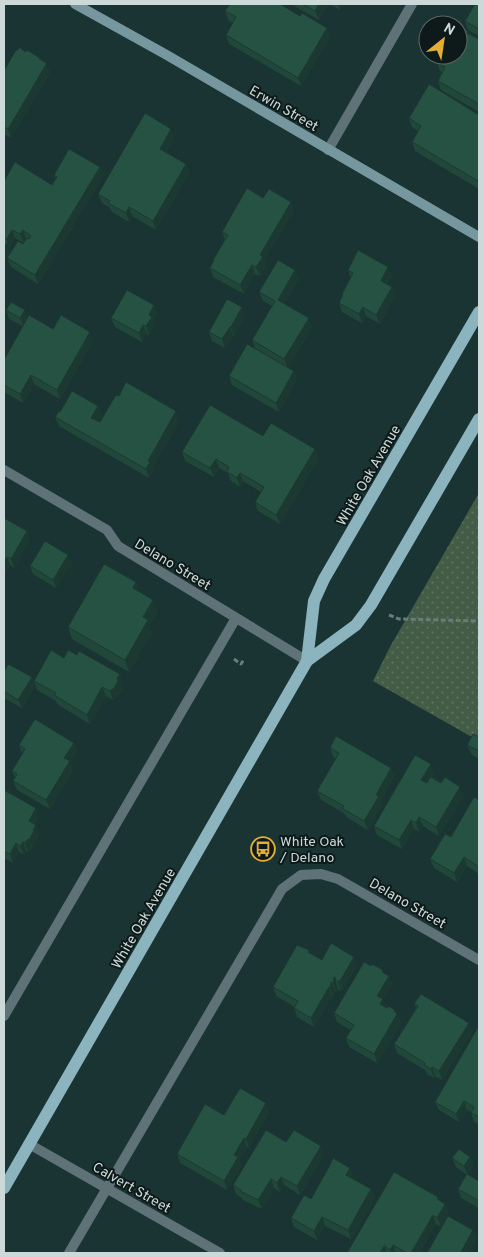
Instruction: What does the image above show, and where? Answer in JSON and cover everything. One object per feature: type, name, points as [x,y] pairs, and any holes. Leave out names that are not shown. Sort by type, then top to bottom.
[{"type":"main road","name":"White Oak Avenue","points":[[307,661],[314,602],[324,579],[479,312]]},
{"type":"main road","name":"White Oak Avenue","points":[[4,1188],[307,661],[356,624],[371,605],[479,419]]},
{"type":"street","name":"Erwin Street","points":[[75,4],[479,237]]},
{"type":"street","points":[[328,150],[412,4]]},
{"type":"street","name":"Delano Street","points":[[4,470],[107,530],[118,546],[307,661]]},
{"type":"street","points":[[4,1016],[236,618]]},
{"type":"street","name":"Delano Street","points":[[107,1188],[282,889],[301,875],[321,874],[338,878],[479,960]]},
{"type":"street","name":"Calvert Street","points":[[29,1144],[220,1253]]},
{"type":"street","points":[[69,1253],[107,1188]]},
{"type":"path","points":[[371,605],[399,620],[479,622]]},
{"type":"path","points":[[231,658],[241,664],[244,659]]},
{"type":"green space","points":[[479,493],[479,741],[373,681],[391,645]]},
{"type":"building","points":[[230,4],[280,4],[300,16],[302,13],[327,28],[298,78],[226,35],[236,17],[225,11]]},
{"type":"building","points":[[303,4],[319,4],[315,11]]},
{"type":"building","points":[[475,4],[479,4],[479,29],[468,23],[468,16]]},
{"type":"building","points":[[468,34],[479,39],[479,104],[438,81],[445,67],[442,65],[468,65]]},
{"type":"building","points":[[19,47],[47,63],[8,129],[4,127],[4,68]]},
{"type":"building","points":[[429,84],[479,115],[478,181],[412,142],[421,126],[409,118]]},
{"type":"building","points":[[145,113],[171,129],[160,149],[186,164],[153,221],[129,207],[126,213],[108,203],[110,201],[98,194]]},
{"type":"building","points":[[69,149],[100,167],[35,275],[7,258],[18,241],[23,244],[31,236],[23,230],[20,234],[12,230],[4,248],[4,181],[15,162],[52,185],[57,177],[54,175]]},
{"type":"building","points":[[247,188],[263,198],[269,189],[291,202],[260,255],[263,257],[256,267],[252,265],[240,285],[210,268],[228,235],[222,232]]},
{"type":"building","points":[[358,250],[388,267],[381,281],[392,287],[376,315],[363,307],[359,314],[339,303],[353,273],[348,270]]},
{"type":"building","points":[[278,260],[295,270],[278,300],[309,318],[284,359],[252,340],[275,301],[259,292]]},
{"type":"building","points":[[127,290],[154,305],[149,315],[152,317],[146,326],[143,325],[139,333],[111,318]]},
{"type":"building","points":[[227,299],[242,307],[222,339],[209,332]]},
{"type":"building","points":[[11,302],[25,310],[20,318],[6,310]]},
{"type":"building","points":[[29,315],[53,329],[61,315],[90,332],[57,390],[31,375],[20,394],[4,385],[4,360]]},
{"type":"building","points":[[247,344],[294,371],[276,403],[229,376]]},
{"type":"building","points":[[126,382],[176,411],[148,461],[150,462],[146,469],[55,417],[72,391],[98,406],[91,418],[100,422],[116,395],[119,396]]},
{"type":"building","points":[[210,405],[263,436],[271,423],[315,449],[276,515],[255,502],[264,487],[240,473],[237,478],[227,472],[229,467],[216,459],[210,468],[182,452]]},
{"type":"building","points":[[4,518],[27,531],[11,559],[7,557],[4,561]]},
{"type":"building","points":[[45,541],[68,555],[53,580],[30,566]]},
{"type":"building","points":[[104,564],[136,582],[133,588],[153,600],[143,617],[148,620],[125,660],[68,627]]},
{"type":"building","points":[[51,650],[64,658],[68,650],[77,655],[79,651],[120,674],[114,688],[110,691],[102,687],[87,715],[54,695],[56,693],[34,681]]},
{"type":"building","points":[[8,664],[32,677],[18,700],[4,691],[4,672]]},
{"type":"building","points":[[35,719],[74,743],[64,758],[70,761],[46,800],[13,781],[17,774],[12,771],[25,749],[19,745]]},
{"type":"building","points":[[473,734],[479,737],[479,751],[467,745]]},
{"type":"building","points":[[336,736],[391,768],[376,795],[379,796],[364,821],[342,808],[344,806],[317,791],[339,753],[330,748]]},
{"type":"building","points":[[415,755],[431,764],[421,780],[427,783],[430,777],[441,783],[445,777],[460,787],[436,827],[419,817],[416,823],[411,820],[399,840],[374,826]]},
{"type":"building","points":[[4,790],[36,808],[29,821],[36,825],[29,840],[25,843],[23,842],[20,846],[16,843],[10,854],[4,851]]},
{"type":"building","points":[[474,797],[479,800],[479,867],[464,857],[454,873],[430,859],[445,834],[451,837]]},
{"type":"building","points":[[331,943],[354,957],[340,981],[335,980],[336,978],[334,977],[333,983],[331,982],[330,988],[311,1018],[294,1008],[298,1001],[273,987],[297,945],[309,950],[308,952],[322,960]]},
{"type":"building","points":[[364,962],[383,970],[382,972],[389,976],[377,996],[383,999],[380,1004],[395,1010],[397,1014],[374,1054],[346,1038],[354,1025],[334,1013]]},
{"type":"building","points":[[421,994],[469,1023],[439,1071],[424,1065],[425,1063],[394,1044],[418,1006],[414,1004]]},
{"type":"building","points":[[478,1027],[479,1117],[471,1113],[474,1107],[464,1101],[456,1114],[435,1102]]},
{"type":"building","points":[[240,1088],[266,1103],[246,1139],[244,1138],[234,1155],[238,1157],[224,1181],[177,1154],[205,1104],[224,1115]]},
{"type":"building","points":[[266,1130],[286,1142],[294,1130],[321,1146],[297,1186],[281,1177],[277,1183],[271,1179],[258,1200],[240,1191],[233,1185]]},
{"type":"building","points":[[459,1149],[470,1157],[464,1166],[452,1158]]},
{"type":"building","points":[[333,1158],[350,1168],[346,1175],[371,1189],[348,1230],[322,1217],[314,1231],[291,1218],[304,1195],[311,1199]]},
{"type":"building","points":[[394,1172],[438,1197],[437,1199],[445,1204],[437,1218],[433,1215],[411,1253],[407,1253],[393,1245],[390,1250],[384,1246],[380,1253],[347,1253]]},
{"type":"building","points":[[467,1174],[479,1181],[479,1201],[458,1189]]},
{"type":"building","points":[[448,1216],[473,1230],[461,1252],[464,1253],[427,1253]]},
{"type":"place","name":"White Oak / Delano","points":[[263,849]]}]
